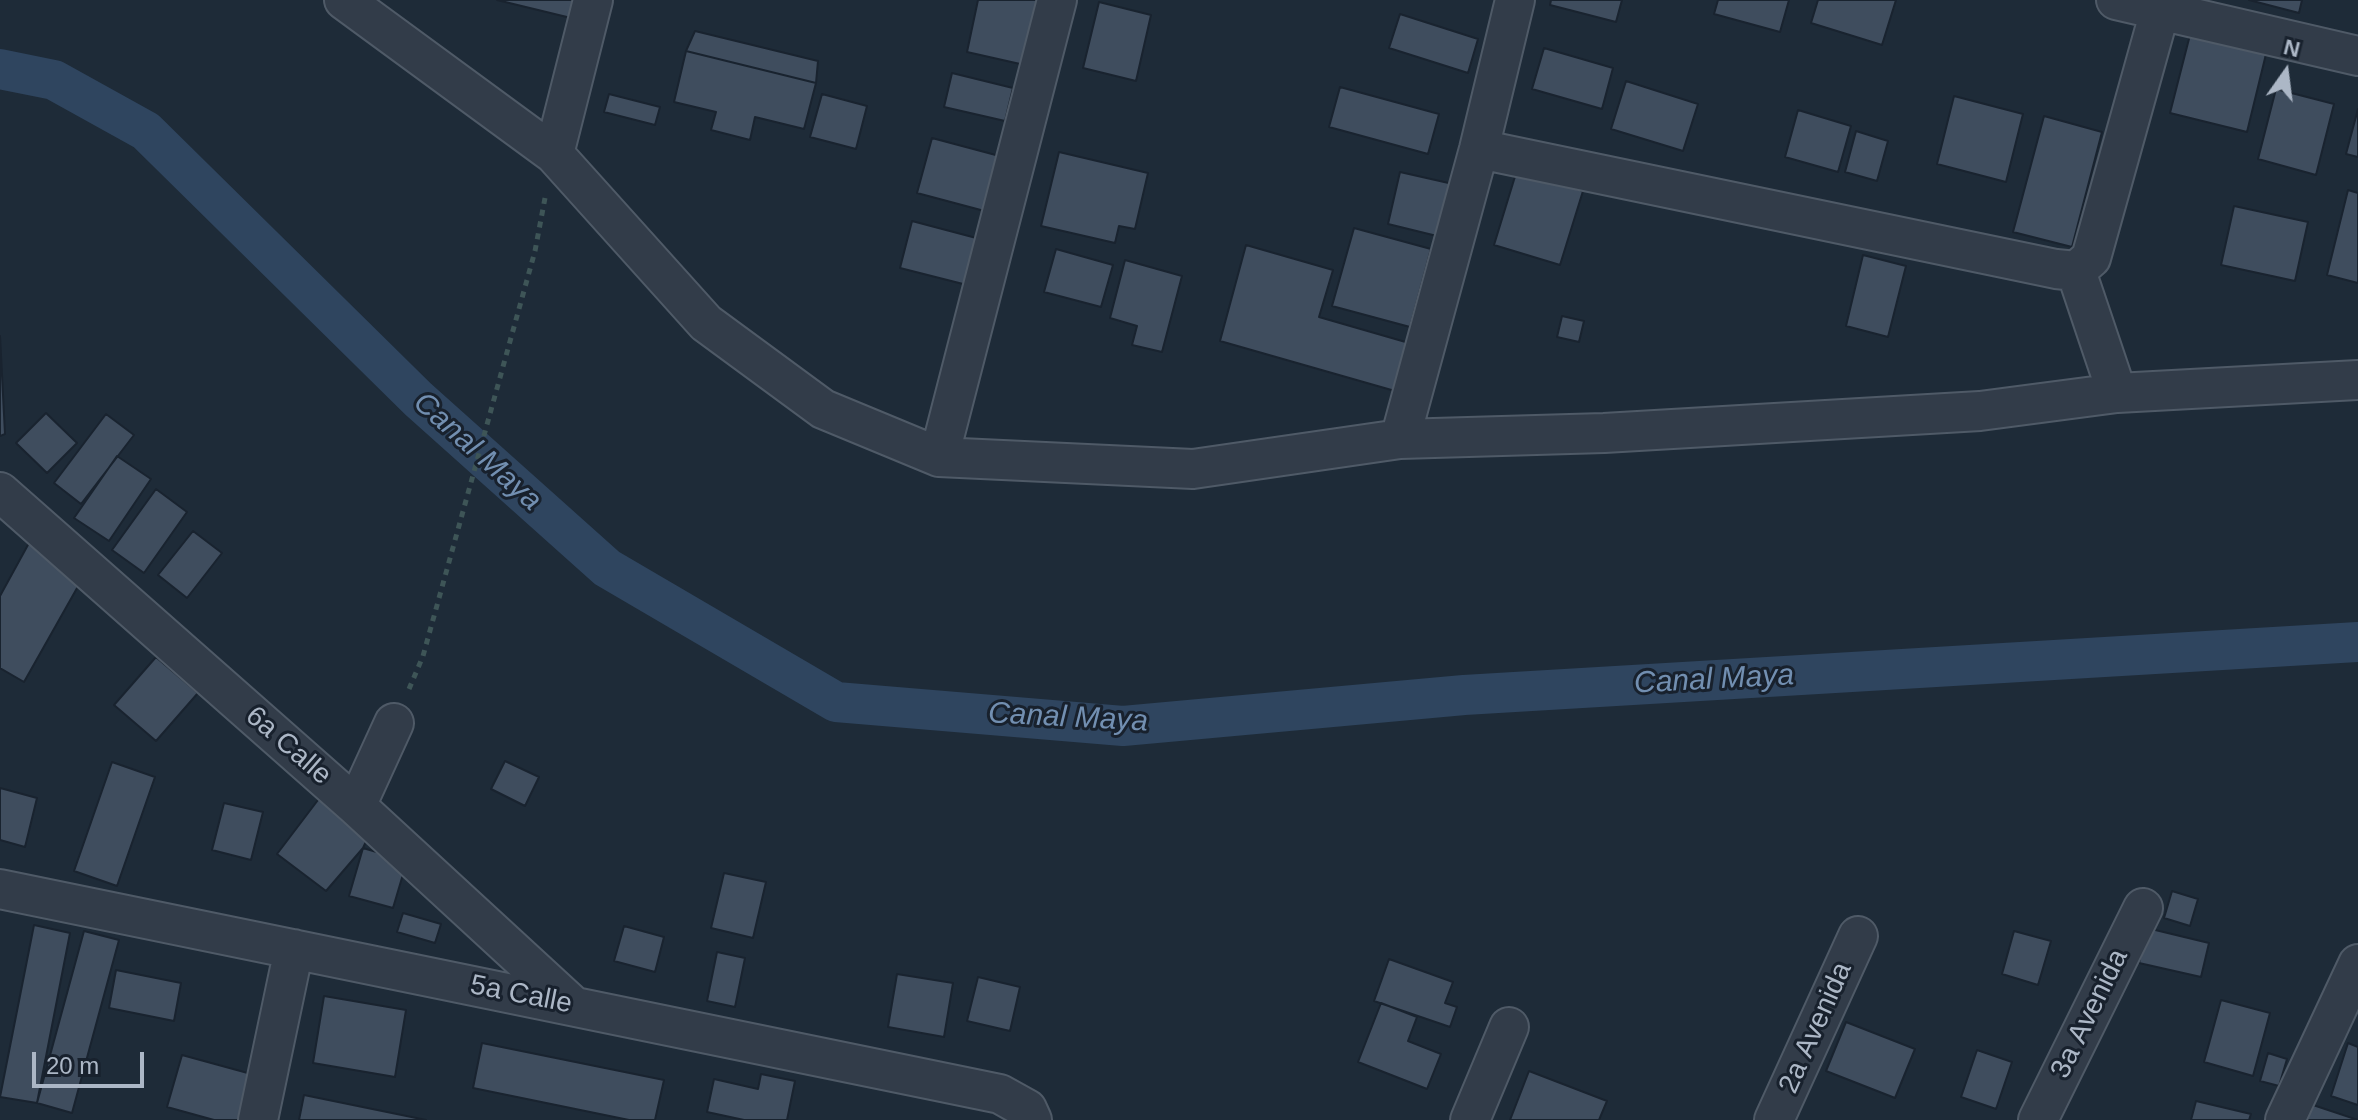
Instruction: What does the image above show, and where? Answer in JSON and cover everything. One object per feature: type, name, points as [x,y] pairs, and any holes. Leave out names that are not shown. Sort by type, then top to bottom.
[{"type":"street","points":[[344,0],[554,154],[706,323],[823,409],[939,457],[1193,469],[1400,439],[1604,433],[1980,411],[2117,393],[2358,380]]},
{"type":"street","points":[[554,154],[593,0]]},
{"type":"street","points":[[939,457],[1057,0]]},
{"type":"street","points":[[1400,439],[1479,149],[1515,0]]},
{"type":"street","points":[[2116,0],[2162,6],[2358,56]]},
{"type":"street","points":[[1479,149],[2076,271],[2091,258],[2162,6]]},
{"type":"street","points":[[2076,271],[2117,393]]},
{"type":"street","name":"6a Calle","points":[[0,492],[356,806],[571,1004]]},
{"type":"street","points":[[356,806],[394,723]]},
{"type":"street","name":"5a Calle","points":[[0,889],[1000,1094],[1027,1109],[1032,1120]]},
{"type":"street","name":"3a Avenida","points":[[2038,1120],[2143,908]]},
{"type":"street","name":"2a Avenida","points":[[1774,1120],[1858,936]]},
{"type":"street","points":[[258,1120],[294,949]]},
{"type":"street","points":[[2285,1120],[2358,964]]},
{"type":"street","points":[[1470,1120],[1509,1027]]},
{"type":"path","points":[[423,656],[535,251]]},
{"type":"building","points":[[497,0],[576,0],[571,18]]},
{"type":"building","points":[[978,0],[1043,0],[1029,66],[967,52]]},
{"type":"building","points":[[1551,0],[1622,0],[1616,22],[1550,5]]},
{"type":"building","points":[[1718,0],[1789,0],[1780,32],[1714,14]]},
{"type":"building","points":[[1818,0],[1896,0],[1882,45],[1811,23]]},
{"type":"building","points":[[2249,0],[2302,0],[2299,13]]},
{"type":"building","points":[[1099,2],[1151,15],[1136,81],[1083,68]]},
{"type":"building","points":[[1400,14],[1478,39],[1468,73],[1389,48]]},
{"type":"building","points":[[695,31],[818,61],[816,83],[686,51]]},
{"type":"building","points":[[2191,31],[2267,50],[2247,132],[2170,113]]},
{"type":"building","points":[[1544,48],[1613,68],[1602,109],[1532,89]]},
{"type":"building","points":[[686,51],[816,83],[804,129],[755,117],[750,140],[711,130],[716,112],[674,102]]},
{"type":"building","points":[[952,73],[1013,88],[1005,121],[944,107]]},
{"type":"building","points":[[1626,81],[1698,104],[1683,151],[1611,129]]},
{"type":"building","points":[[1340,87],[1439,114],[1428,154],[1329,127]]},
{"type":"building","points":[[2276,89],[2334,104],[2316,175],[2258,159]]},
{"type":"building","points":[[609,94],[660,107],[655,125],[604,112]]},
{"type":"building","points":[[822,94],[867,106],[856,149],[810,137]]},
{"type":"building","points":[[1954,96],[2023,114],[2006,182],[1937,164]]},
{"type":"building","points":[[2358,109],[2358,157],[2346,154]]},
{"type":"building","points":[[1798,110],[1851,126],[1838,172],[1785,157]]},
{"type":"building","points":[[2044,116],[2102,132],[2072,247],[2013,232]]},
{"type":"building","points":[[1856,131],[1888,141],[1877,181],[1845,172]]},
{"type":"building","points":[[932,138],[1007,158],[992,213],[917,193]]},
{"type":"building","points":[[1059,152],[1148,173],[1135,229],[1119,226],[1115,243],[1041,226]]},
{"type":"building","points":[[1517,170],[1583,191],[1560,265],[1494,245]]},
{"type":"building","points":[[1400,172],[1453,184],[1441,237],[1388,224]]},
{"type":"building","points":[[2348,190],[2358,193],[2358,283],[2327,275]]},
{"type":"building","points":[[2234,206],[2308,222],[2295,281],[2221,265]]},
{"type":"building","points":[[912,221],[980,239],[967,285],[900,268]]},
{"type":"building","points":[[1354,228],[1431,249],[1410,327],[1332,306]]},
{"type":"building","points":[[1246,245],[1333,270],[1319,317],[1416,345],[1402,393],[1220,341]]},
{"type":"building","points":[[1056,249],[1113,265],[1101,307],[1044,292]]},
{"type":"building","points":[[1863,255],[1906,266],[1888,337],[1846,326]]},
{"type":"building","points":[[1125,260],[1182,276],[1162,352],[1132,345],[1137,326],[1110,318]]},
{"type":"building","points":[[1562,316],[1584,321],[1579,342],[1557,337]]},
{"type":"building","points":[[0,336],[5,434],[0,436]]},
{"type":"building","points":[[46,413],[77,443],[47,473],[16,443]]},
{"type":"building","points":[[106,414],[134,435],[81,504],[54,483]]},
{"type":"building","points":[[117,456],[151,479],[109,541],[74,518]]},
{"type":"building","points":[[156,489],[187,512],[144,573],[112,550]]},
{"type":"building","points":[[193,531],[222,553],[187,598],[158,575]]},
{"type":"building","points":[[29,543],[85,574],[24,682],[0,668],[0,596]]},
{"type":"building","points":[[156,657],[198,693],[156,741],[114,705]]},
{"type":"building","points":[[505,761],[539,777],[525,806],[491,789]]},
{"type":"building","points":[[112,762],[155,777],[117,886],[74,871]]},
{"type":"building","points":[[0,788],[37,798],[25,847],[0,840]]},
{"type":"building","points":[[321,796],[370,833],[363,848],[326,891],[277,854]]},
{"type":"building","points":[[224,803],[263,812],[251,860],[212,850]]},
{"type":"building","points":[[363,848],[407,861],[393,908],[349,896]]},
{"type":"building","points":[[724,873],[766,882],[753,938],[711,928]]},
{"type":"building","points":[[2172,891],[2198,899],[2190,926],[2164,918]]},
{"type":"building","points":[[403,913],[441,924],[435,943],[397,932]]},
{"type":"building","points":[[34,925],[70,933],[37,1103],[0,1097]]},
{"type":"building","points":[[624,926],[664,937],[655,972],[614,961]]},
{"type":"building","points":[[2147,928],[2209,943],[2201,977],[2139,963]]},
{"type":"building","points":[[84,931],[119,940],[72,1113],[37,1103]]},
{"type":"building","points":[[2014,931],[2051,941],[2038,985],[2002,974]]},
{"type":"building","points":[[717,952],[745,958],[735,1007],[707,1001]]},
{"type":"building","points":[[1389,959],[1453,982],[1445,1003],[1457,1007],[1450,1027],[1374,1001]]},
{"type":"building","points":[[116,970],[181,983],[174,1021],[109,1008]]},
{"type":"building","points":[[897,974],[953,983],[944,1037],[888,1027]]},
{"type":"building","points":[[978,977],[1020,987],[1010,1031],[967,1021]]},
{"type":"building","points":[[324,996],[406,1010],[395,1077],[313,1063]]},
{"type":"building","points":[[2221,1000],[2270,1013],[2253,1076],[2204,1062]]},
{"type":"building","points":[[1381,1003],[1417,1017],[1408,1041],[1441,1054],[1427,1089],[1358,1062]]},
{"type":"building","points":[[1846,1022],[1915,1049],[1895,1098],[1826,1071]]},
{"type":"building","points":[[482,1043],[664,1080],[655,1120],[629,1120],[473,1088]]},
{"type":"building","points":[[2348,1043],[2358,1047],[2358,1105],[2331,1096]]},
{"type":"building","points":[[1977,1050],[2012,1062],[1996,1109],[1961,1097]]},
{"type":"building","points":[[2268,1053],[2287,1059],[2279,1086],[2260,1081]]},
{"type":"building","points":[[182,1055],[255,1075],[242,1120],[214,1120],[167,1107]]},
{"type":"building","points":[[1529,1071],[1607,1101],[1599,1120],[1510,1120]]},
{"type":"building","points":[[761,1074],[795,1081],[787,1120],[744,1120],[707,1112],[714,1079],[758,1089]]},
{"type":"building","points":[[304,1095],[426,1120],[299,1120]]},
{"type":"building","points":[[2196,1101],[2251,1114],[2249,1120],[2191,1120]]},
{"type":"building","points":[[2307,1103],[2358,1120],[2302,1120]]},
{"type":"waterway","name":"Canal Maya","points":[[0,69],[54,80],[146,131],[418,399],[607,568],[836,702],[1123,726],[1464,695],[2358,642]]}]
